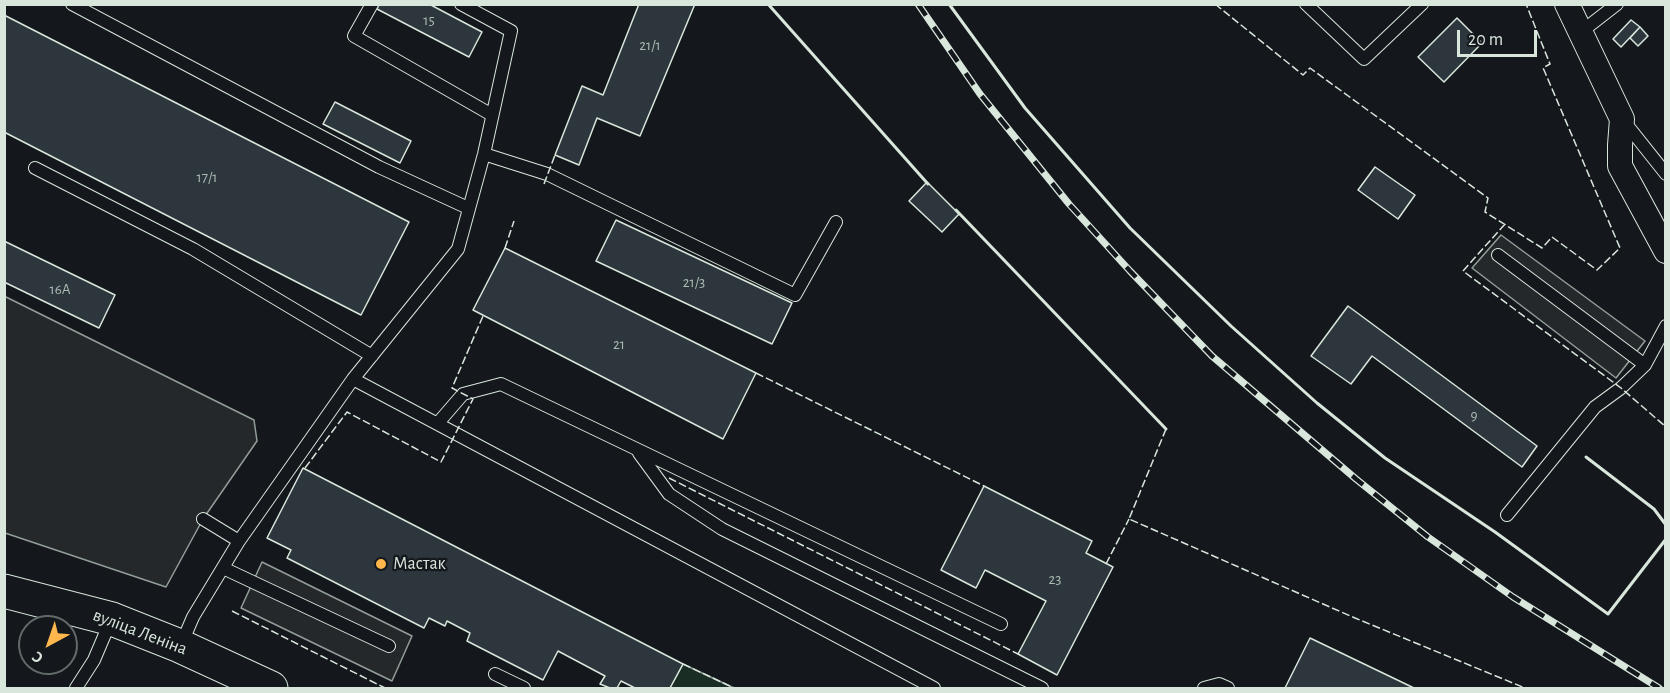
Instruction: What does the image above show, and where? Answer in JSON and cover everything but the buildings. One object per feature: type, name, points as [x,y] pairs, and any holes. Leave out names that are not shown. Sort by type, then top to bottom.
[{"type":"main road","name":"вуліца Леніна","points":[[4,591],[112,619],[180,646],[271,688]]},
{"type":"street","points":[[1567,4],[1623,119],[1620,166],[1665,252]]},
{"type":"lane","points":[[72,4],[379,167],[468,208]]},
{"type":"lane","points":[[372,4],[354,36],[492,115]]},
{"type":"lane","points":[[180,646],[193,617],[239,541],[354,379],[458,249],[484,154],[511,31],[461,4]]},
{"type":"lane","points":[[1306,4],[1364,59],[1422,4]]},
{"type":"lane","points":[[1581,32],[1617,4]]},
{"type":"lane","points":[[1623,119],[1665,174]]},
{"type":"lane","points":[[484,154],[547,174],[795,295],[837,222]]},
{"type":"lane","points":[[35,168],[193,249],[372,357]]},
{"type":"lane","points":[[1497,255],[1645,365]]},
{"type":"lane","points":[[1507,515],[1595,407],[1621,388],[1645,365],[1665,326]]},
{"type":"lane","points":[[354,379],[934,688]]},
{"type":"lane","points":[[438,423],[463,394],[501,384],[1001,624]]},
{"type":"lane","points":[[636,450],[669,494],[722,529],[1042,688]]},
{"type":"lane","points":[[203,519],[239,541]]},
{"type":"lane","points":[[223,568],[389,646]]},
{"type":"lane","points":[[76,688],[94,660],[112,619]]},
{"type":"lane","points":[[495,674],[524,688]]},
{"type":"lane","points":[[1204,688],[1219,684],[1228,688]]},
{"type":"green space","points":[[683,664],[734,688],[670,688]]},
{"type":"shaded area","points":[[1501,235],[1645,341],[1616,378],[1472,268]]},
{"type":"shaded area","points":[[4,296],[254,420],[257,441],[203,519],[166,587],[5,533]]},
{"type":"shaded area","points":[[262,562],[412,636],[392,681],[241,608]]},
{"type":"railway","points":[[918,4],[980,94],[1069,204],[1212,356],[1428,537],[1513,597],[1659,688]]},
{"type":"fence","points":[[1215,4],[1303,75],[1310,68],[1488,198],[1485,212],[1542,248],[1552,237],[1597,270],[1620,248],[1543,68],[1550,64],[1526,4]]},
{"type":"fence","points":[[544,184],[555,155]]},
{"type":"fence","points":[[505,248],[514,221]]},
{"type":"fence","points":[[1505,224],[1463,271],[1621,388],[1666,427]]},
{"type":"fence","points":[[305,468],[347,412],[441,462],[473,399],[452,388],[483,316]]},
{"type":"fence","points":[[756,373],[984,486]]},
{"type":"fence","points":[[1166,429],[1129,519],[1355,618],[1525,688]]},
{"type":"fence","points":[[669,478],[1018,654]]},
{"type":"fence","points":[[1106,564],[1129,519]]},
{"type":"fence","points":[[232,611],[385,688]]},
{"type":"fence","points":[[683,664],[734,688]]},
{"type":"wall","points":[[768,4],[928,184]]},
{"type":"wall","points":[[949,4],[1025,108],[1130,228],[1231,326],[1317,403],[1385,458],[1495,532],[1608,614],[1666,539]]},
{"type":"wall","points":[[956,210],[1166,429]]},
{"type":"wall","points":[[1586,457],[1654,509],[1666,525]]},
{"type":"place","name":"Мастак","points":[[381,564]]}]
